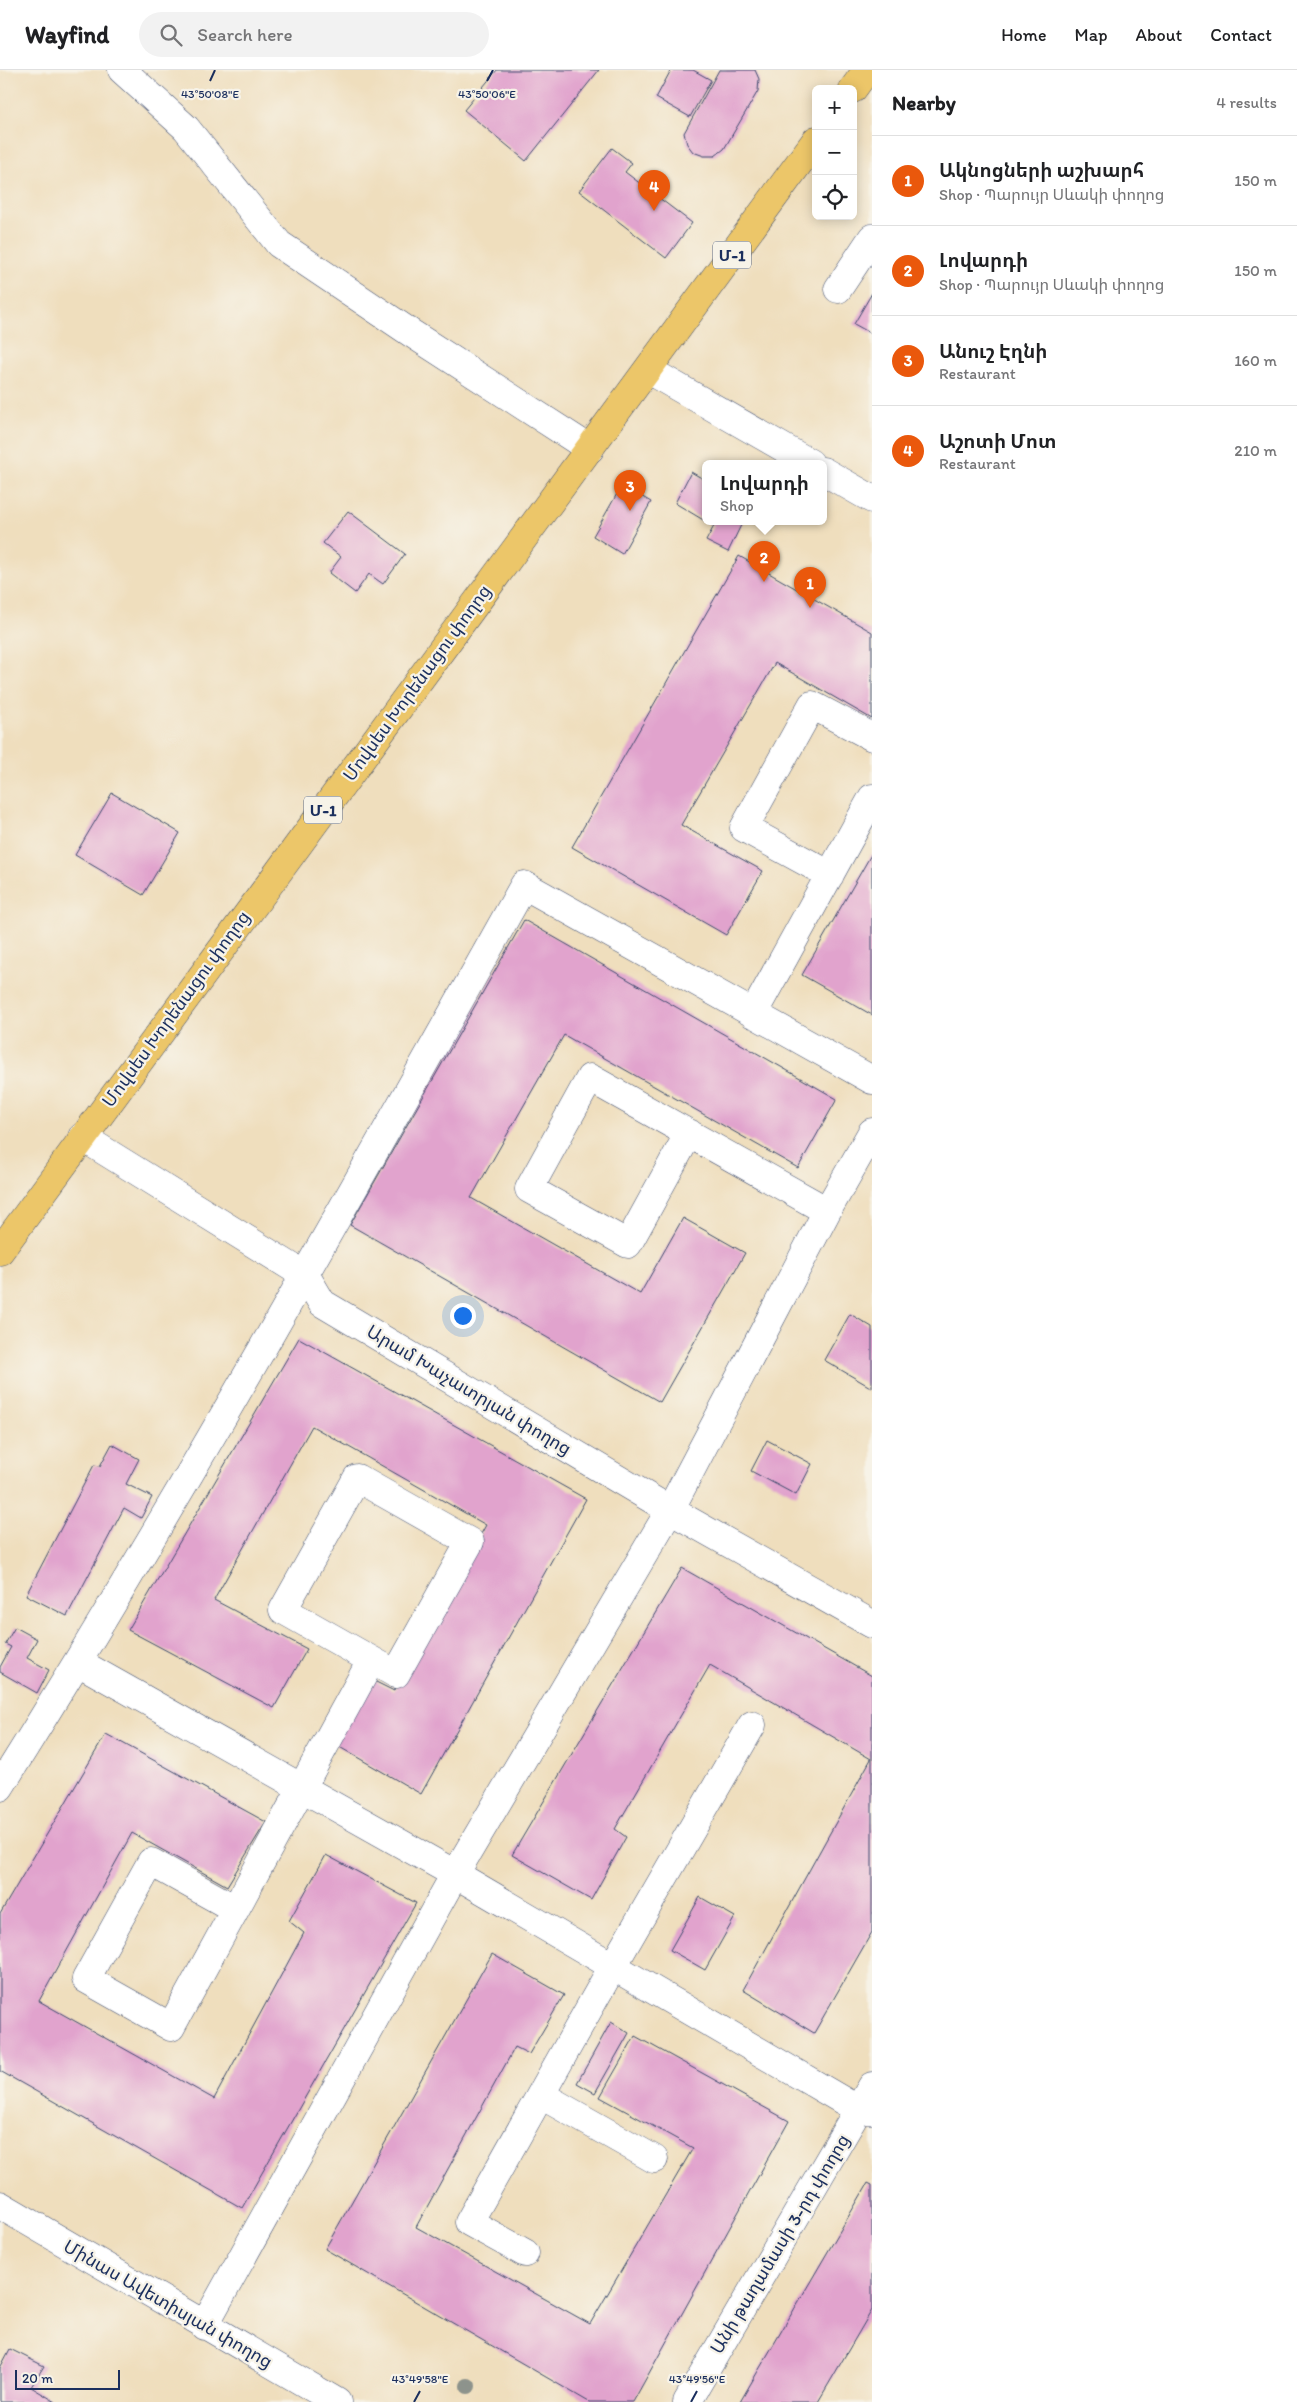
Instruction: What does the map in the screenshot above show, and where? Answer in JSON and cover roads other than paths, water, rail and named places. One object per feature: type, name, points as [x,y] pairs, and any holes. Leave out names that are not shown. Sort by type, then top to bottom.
[{"type":"highway","points":[[856,85],[867,70]]},
{"type":"highway","name":"Մովսես Խորենացու փողոց","points":[[0,1251],[82,1136],[812,145]]},
{"type":"street","points":[[122,70],[186,128],[279,244],[411,333],[590,449]]},
{"type":"street","points":[[838,289],[872,238]]},
{"type":"street","points":[[648,370],[805,460]]},
{"type":"street","points":[[827,473],[872,499]]},
{"type":"street","points":[[830,875],[744,828],[812,704],[872,737]]},
{"type":"street","points":[[753,1014],[872,798]]},
{"type":"street","points":[[0,1787],[78,1662],[306,1276],[524,885],[872,1080]]},
{"type":"street","points":[[689,1134],[628,1244],[529,1189],[590,1078],[827,1211]]},
{"type":"street","points":[[204,2326],[455,1874],[670,1510],[827,1211],[872,1132]]},
{"type":"street","name":"Արամ Խաչատրյան փողոց","points":[[82,1136],[306,1276],[322,1303],[670,1510],[872,1624]]},
{"type":"street","points":[[357,1478],[470,1542],[396,1674],[371,1661],[283,1610],[357,1478]]},
{"type":"street","points":[[235,1909],[151,1862],[86,1979],[171,2027],[371,1661]]},
{"type":"street","points":[[78,1662],[455,1874],[612,1966],[866,2110]]},
{"type":"street","points":[[525,2253],[469,2222],[612,1966],[752,1725]]},
{"type":"street","name":"Անի թաղամասի 3-րդ փողոց","points":[[687,2402],[866,2110],[872,2086]]},
{"type":"street","points":[[541,2095],[654,2159]]},
{"type":"street","name":"Մինաս Ավետիսյան փողոց","points":[[0,2205],[204,2326],[337,2402]]},
{"type":"place","name":"Աշոտի Մոտ","points":[[654,211]]},
{"type":"place","name":"Անուշ Էղնի","points":[[630,511]]},
{"type":"place","name":"Լովարդի","points":[[764,582]]},
{"type":"place","name":"Ակնոցների աշխարհ","points":[[810,608]]}]
